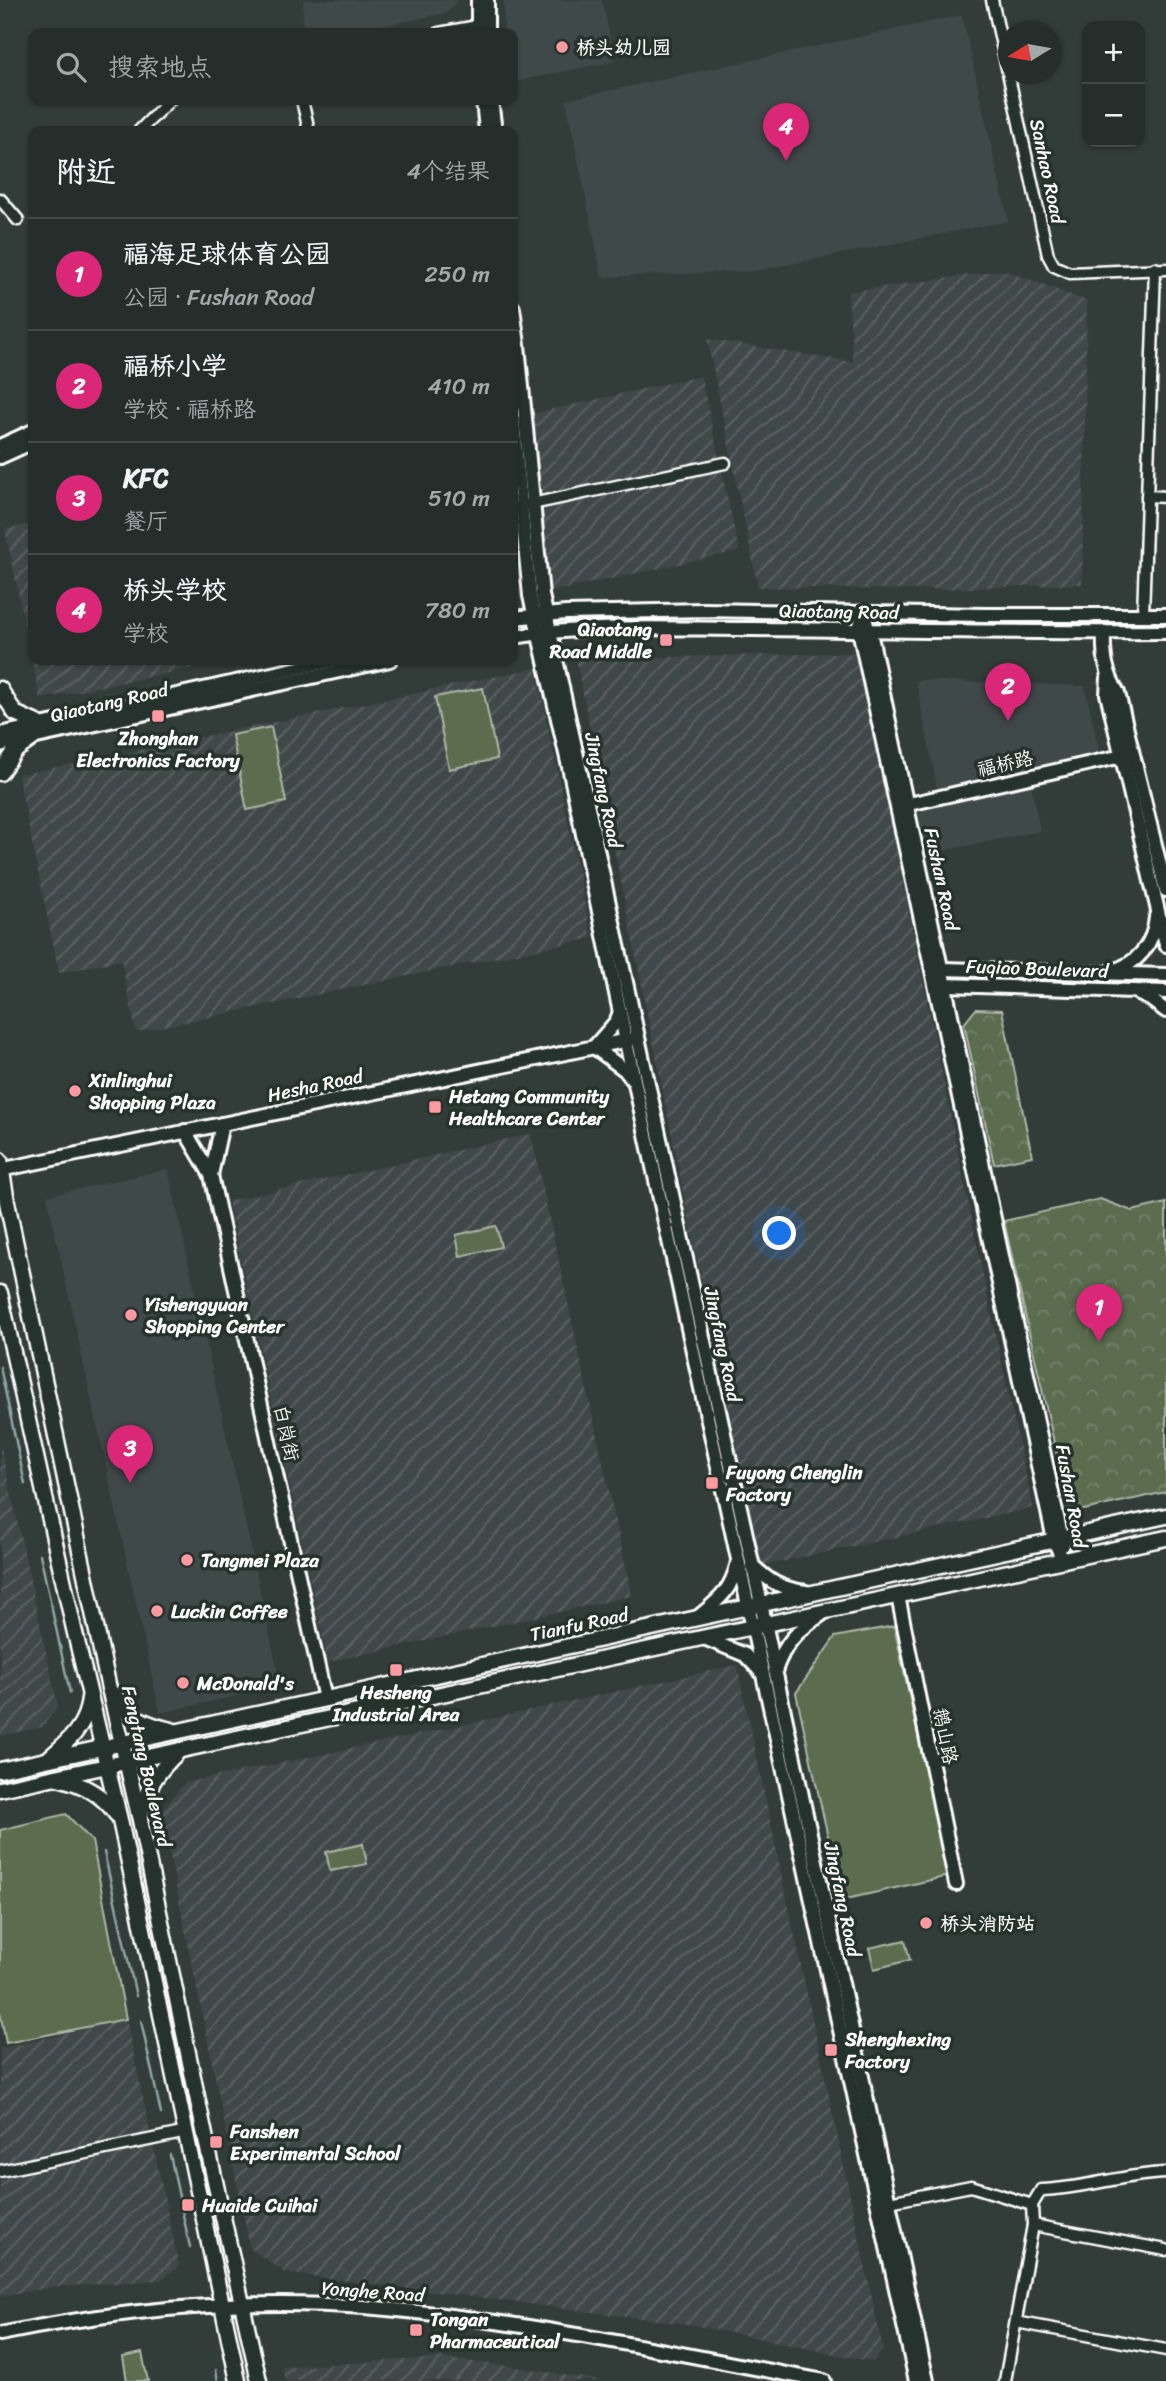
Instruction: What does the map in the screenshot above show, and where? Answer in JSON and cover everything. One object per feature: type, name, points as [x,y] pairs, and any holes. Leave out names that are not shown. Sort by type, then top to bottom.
[{"type":"main road","points":[[0,689],[15,713],[39,724]]},
{"type":"main road","points":[[0,773],[15,751],[33,738]]},
{"type":"main road","name":"Fengtang Boulevard","points":[[0,1167],[108,1684],[140,1819],[206,2140],[260,2381]]},
{"type":"main road","name":"Fengtang Boulevard","points":[[0,1293],[120,1820],[238,2381]]},
{"type":"main road","name":"Tianfu Road","points":[[0,1770],[1166,1516]]},
{"type":"main road","name":"Tianfu Road","points":[[0,1789],[1166,1538]]},
{"type":"main road","points":[[47,1759],[76,1733],[83,1722],[89,1702],[88,1683]]},
{"type":"main road","points":[[108,1684],[121,1704],[136,1718],[177,1731]]},
{"type":"main road","points":[[140,1819],[146,1792],[152,1781],[180,1750]]},
{"type":"main road","points":[[53,1778],[71,1781],[96,1793],[120,1820]]},
{"type":"street","points":[[478,0],[482,28]]},
{"type":"street","points":[[482,28],[487,0]]},
{"type":"street","name":"Sanhao Road","points":[[992,0],[1041,225],[1048,255],[1054,266],[1070,273],[1161,268]]},
{"type":"street","points":[[144,126],[165,105]]},
{"type":"street","points":[[303,105],[308,126]]},
{"type":"street","points":[[483,105],[486,126]]},
{"type":"street","points":[[492,105],[494,126]]},
{"type":"street","points":[[0,199],[18,220]]},
{"type":"street","points":[[1143,615],[1147,496],[1161,268]]},
{"type":"street","name":"Jingfang Road","points":[[518,419],[522,506]]},
{"type":"street","points":[[0,446],[28,432]]},
{"type":"street","points":[[0,457],[28,444]]},
{"type":"street","points":[[522,506],[725,463]]},
{"type":"street","name":"Jingfang Road","points":[[518,468],[522,506],[540,585],[540,615],[631,1040],[752,1565],[755,1605]]},
{"type":"street","points":[[1147,496],[1166,497]]},
{"type":"street","name":"Qiaotang Road","points":[[518,617],[704,610],[1166,615]]},
{"type":"street","name":"Fushan Road","points":[[863,611],[864,630],[1059,1539]]},
{"type":"street","name":"Qiaotang Road","points":[[518,636],[637,629],[1166,632]]},
{"type":"street","name":"Jingfang Road","points":[[545,633],[569,767],[620,1012],[631,1040],[635,1083],[738,1558],[760,1626],[916,2381]]},
{"type":"street","points":[[1104,633],[1107,694],[1166,945]]},
{"type":"street","name":"Qiaotang Road","points":[[0,734],[312,665]]},
{"type":"street","name":"Qiaotang Road","points":[[0,745],[367,665]]},
{"type":"street","points":[[1108,677],[1118,693],[1166,890]]},
{"type":"street","name":"福桥路","points":[[902,806],[1122,757]]},
{"type":"street","points":[[1098,973],[1129,964],[1140,955],[1153,935],[1156,903]]},
{"type":"street","name":"Fuqiao Boulevard","points":[[938,973],[1166,975]]},
{"type":"street","name":"Fuqiao Boulevard","points":[[938,973],[945,985],[1166,992]]},
{"type":"street","name":"Fushan Road","points":[[945,985],[1063,1561]]},
{"type":"street","points":[[1129,990],[1150,999],[1166,1011]]},
{"type":"street","points":[[620,1012],[616,1022],[594,1047],[625,1070],[635,1083]]},
{"type":"street","name":"Hesha Road","points":[[0,1167],[631,1040]]},
{"type":"street","points":[[211,1175],[222,1124]]},
{"type":"street","points":[[185,1131],[211,1175]]},
{"type":"street","name":"白岗街","points":[[211,1175],[325,1699]]},
{"type":"street","points":[[698,1617],[723,1596],[733,1581],[738,1558]]},
{"type":"street","points":[[752,1565],[771,1583],[788,1590],[810,1593]]},
{"type":"street","name":"鹅山路","points":[[898,1597],[956,1884]]},
{"type":"street","points":[[704,1638],[745,1655],[769,1673],[794,1634],[823,1613]]},
{"type":"street","name":"Jingfang Road","points":[[769,1673],[927,2381]]},
{"type":"street","points":[[0,2171],[187,2132]]},
{"type":"street","points":[[1005,2381],[1033,2225],[1032,2205],[1041,2190],[1070,2189],[1144,2174],[1166,2173]]},
{"type":"street","points":[[889,2202],[971,2186],[1032,2205]]},
{"type":"street","points":[[1033,2225],[1166,2250]]},
{"type":"street","name":"Yonghe Road","points":[[0,2334],[136,2313],[223,2306],[363,2307],[496,2322],[824,2381]]},
{"type":"street","points":[[1016,2322],[1166,2350]]},
{"type":"shaded area","points":[[303,0],[458,0],[446,13],[372,28],[307,28],[303,24]]},
{"type":"shaded area","name":"桥头幼儿园","points":[[504,0],[602,0],[615,61],[518,81],[518,28],[504,28]]},
{"type":"shaded area","points":[[962,15],[1008,221],[755,271],[602,277],[566,100]]},
{"type":"shaded area","points":[[1004,270],[1087,301],[1082,584],[909,590],[758,587],[707,339],[853,362],[848,292]]},
{"type":"shaded area","points":[[701,376],[739,551],[518,599],[518,417]]},
{"type":"shaded area","points":[[28,525],[28,641],[5,529]]},
{"type":"shaded area","points":[[856,653],[1033,1508],[761,1566],[576,659]]},
{"type":"shaded area","points":[[33,665],[207,665],[40,699]]},
{"type":"shaded area","points":[[536,668],[592,938],[136,1032],[121,960],[59,973],[18,775]]},
{"type":"shaded area","points":[[916,680],[1085,686],[1100,756],[938,792]]},
{"type":"shaded area","points":[[1031,785],[1040,831],[927,854],[918,808]]},
{"type":"shaded area","points":[[531,1134],[632,1596],[328,1662],[228,1201]]},
{"type":"shaded area","points":[[168,1169],[281,1686],[160,1713],[47,1196]]},
{"type":"shaded area","points":[[0,1443],[58,1706],[42,1727],[0,1736]]},
{"type":"shaded area","points":[[737,1665],[883,2350],[873,2362],[694,2325],[285,2273],[250,2248],[161,1812],[184,1783]]},
{"type":"shaded area","points":[[126,2019],[179,2266],[160,2280],[52,2287],[0,2296],[0,2049]]},
{"type":"shaded area","points":[[441,2358],[603,2381],[285,2381],[282,2367]]},
{"type":"green space","points":[[483,688],[497,759],[449,769],[435,697]]},
{"type":"green space","points":[[271,727],[286,802],[247,810],[232,735]]},
{"type":"green space","points":[[976,1009],[1002,1010],[1032,1156],[994,1164],[964,1024]]},
{"type":"green space","points":[[1100,1199],[1132,1211],[1166,1203],[1166,1492],[1070,1513],[1004,1221]]},
{"type":"green space","points":[[496,1226],[501,1247],[460,1256],[456,1235]]},
{"type":"green space","points":[[894,1626],[949,1876],[842,1900],[796,1693],[835,1637]]},
{"type":"green space","points":[[66,1814],[92,1841],[126,2019],[6,2043],[0,2012],[0,1830]]},
{"type":"green space","points":[[363,1844],[367,1864],[330,1871],[326,1852]]},
{"type":"green space","points":[[905,1940],[910,1960],[874,1969],[869,1948]]},
{"type":"green space","points":[[142,2353],[148,2381],[127,2381],[123,2357]]},
{"type":"waterway","points":[[0,1367],[25,1484]]},
{"type":"waterway","points":[[40,1554],[70,1693]]},
{"type":"waterway","points":[[104,1852],[136,1996]]},
{"type":"waterway","points":[[141,2021],[161,2114]]},
{"type":"waterway","points":[[170,2155],[190,2247]]},
{"type":"waterway","points":[[216,2370],[218,2381]]},
{"type":"place","name":"桥头幼儿园","points":[[562,47]]},
{"type":"place","name":"桥头学校","points":[[786,161]]},
{"type":"place","name":"Qiaotang Road Middle","points":[[666,640]]},
{"type":"place","name":"Zhonghan Electronics Factory","points":[[158,716]]},
{"type":"place","name":"福桥小学","points":[[1008,721]]},
{"type":"place","name":"Xinlinghui Shopping Plaza","points":[[75,1091]]},
{"type":"place","name":"Hetang Community Healthcare Center","points":[[435,1107]]},
{"type":"place","name":"Yishengyuan Shopping Center","points":[[131,1315]]},
{"type":"place","name":"福海足球体育公园","points":[[1099,1342]]},
{"type":"place","name":"KFC","points":[[130,1483]]},
{"type":"place","name":"Fuyong Chenglin Factory","points":[[712,1483]]},
{"type":"place","name":"Tangmei Plaza","points":[[187,1560]]},
{"type":"place","name":"Luckin Coffee","points":[[157,1611]]},
{"type":"place","name":"Hesheng Industrial Area","points":[[396,1670]]},
{"type":"place","name":"McDonald's","points":[[183,1683]]},
{"type":"place","name":"桥头消防站","points":[[926,1923]]},
{"type":"place","name":"Shenghexing Factory","points":[[831,2050]]},
{"type":"place","name":"Fanshen Experimental School","points":[[216,2142]]},
{"type":"place","name":"Huaide Cuihai","points":[[188,2205]]},
{"type":"place","name":"Tongan Pharmaceutical","points":[[416,2330]]}]
